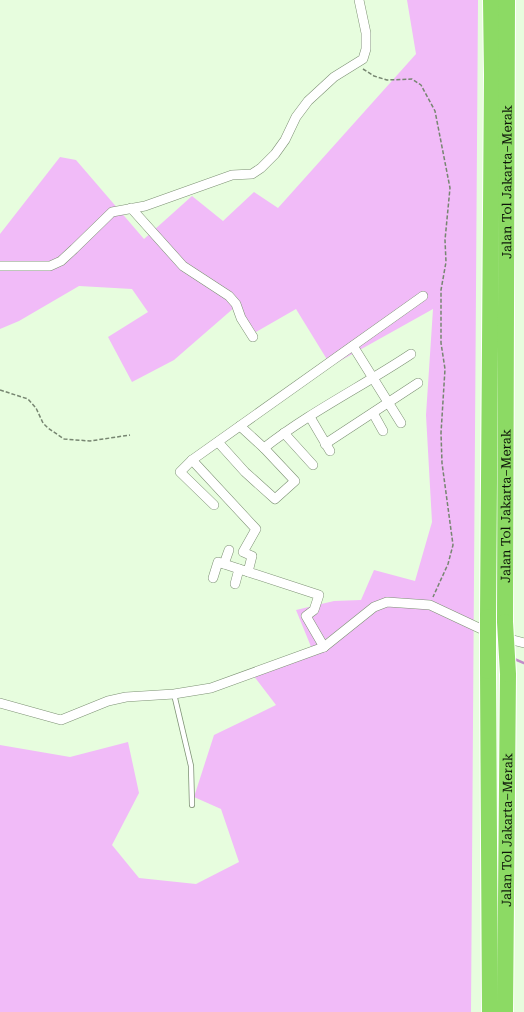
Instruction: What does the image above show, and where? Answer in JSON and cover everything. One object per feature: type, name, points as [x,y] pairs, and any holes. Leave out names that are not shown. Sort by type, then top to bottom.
[{"type":"highway","name":"Jalan Tol Jakarta–Merak","points":[[490,1012],[488,617],[492,75],[491,0]]},
{"type":"highway","name":"Jalan Tol Jakarta–Merak","points":[[505,1012],[508,674],[506,622],[507,0]]},
{"type":"street","points":[[0,266],[50,266],[60,261],[98,227],[112,212],[145,206],[232,175],[252,174],[275,154],[285,140],[296,117],[308,101],[334,77],[363,59],[366,49],[366,34],[360,0]]},
{"type":"street","points":[[131,208],[184,266],[229,296],[236,304],[241,318],[253,337]]},
{"type":"street","points":[[214,505],[180,472],[192,460],[423,296]]},
{"type":"street","points":[[352,346],[401,424]]},
{"type":"street","points":[[264,448],[310,416],[373,380],[411,354]]},
{"type":"street","points":[[310,416],[328,448],[373,413],[418,383]]},
{"type":"street","points":[[373,413],[383,431]]},
{"type":"street","points":[[218,442],[245,472],[275,499],[295,481],[264,448],[240,426]]},
{"type":"street","points":[[284,433],[313,465]]},
{"type":"street","points":[[192,460],[256,529],[243,552],[252,556],[248,572]]},
{"type":"street","points":[[224,564],[229,550]]},
{"type":"street","points":[[213,578],[218,562],[319,595],[314,610],[306,616],[324,647]]},
{"type":"street","points":[[235,584],[239,569]]},
{"type":"street","points":[[0,703],[61,720],[108,701],[126,697],[174,694],[211,688],[324,647],[380,604],[398,601],[430,605],[494,635],[524,643]]},
{"type":"lane","points":[[174,694],[191,766],[192,805]]},
{"type":"path","points":[[355,65],[374,76],[387,80],[412,79],[421,85],[435,111],[450,188],[445,240],[446,262],[441,290],[441,344],[445,369],[441,433],[442,463],[453,545],[448,564],[430,605]]},
{"type":"path","points":[[0,390],[28,399],[36,408],[43,423],[64,439],[90,441],[130,435]]},
{"type":"shaded area","points":[[407,0],[478,0],[471,1012],[0,1012],[0,745],[70,757],[128,742],[139,793],[112,845],[139,878],[196,884],[239,862],[221,809],[194,797],[214,735],[276,705],[253,675],[314,654],[296,610],[334,601],[361,600],[374,570],[415,581],[432,522],[426,415],[433,309],[331,366],[296,309],[256,332],[235,307],[174,360],[132,382],[108,337],[148,312],[132,289],[79,286],[19,321],[0,329],[0,234],[60,157],[76,160],[144,239],[192,196],[223,221],[254,192],[278,208],[416,54]]},
{"type":"waterway","points":[[512,658],[524,663]]}]
